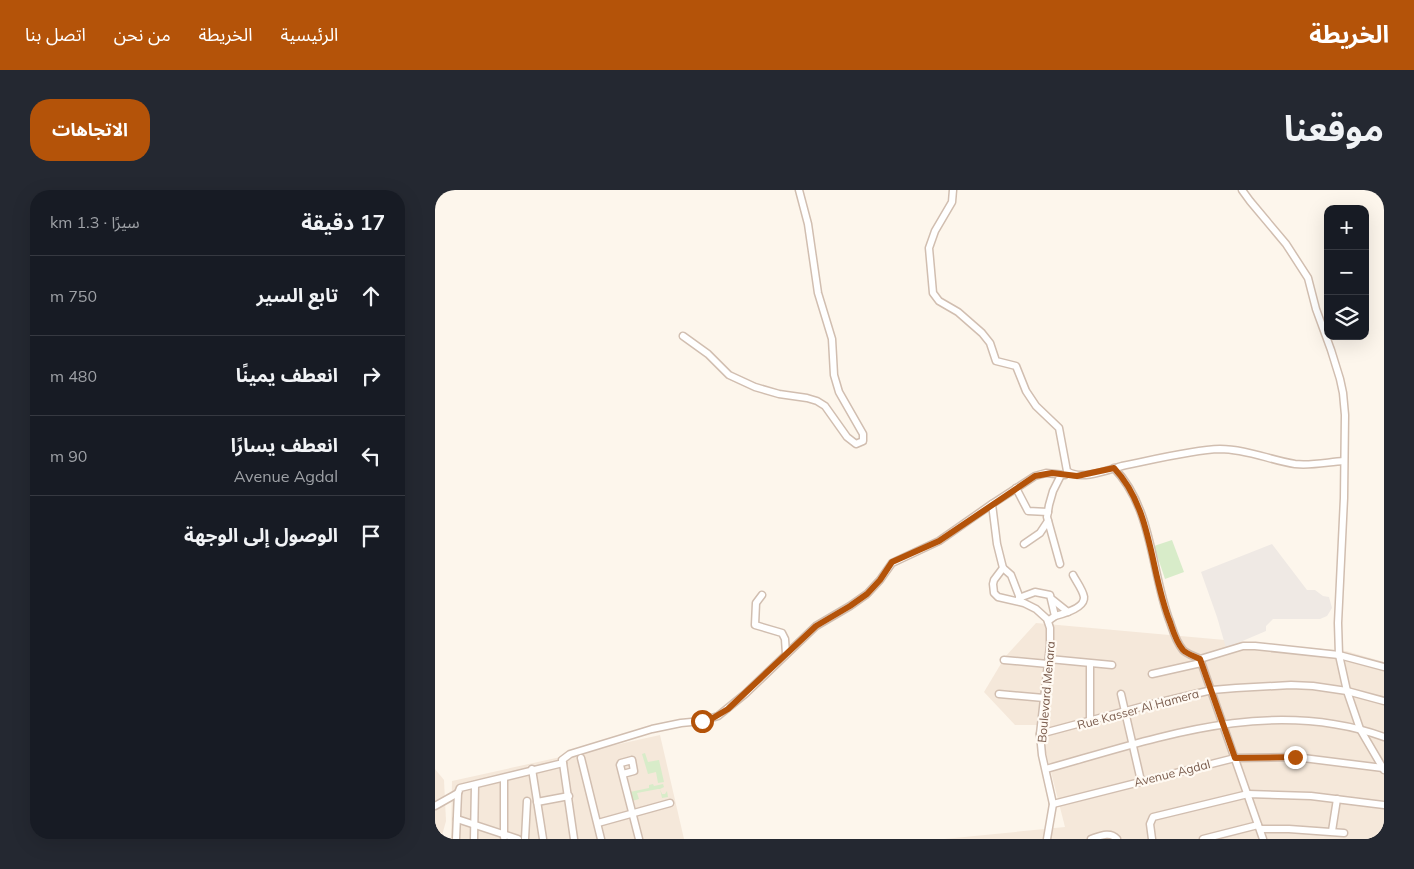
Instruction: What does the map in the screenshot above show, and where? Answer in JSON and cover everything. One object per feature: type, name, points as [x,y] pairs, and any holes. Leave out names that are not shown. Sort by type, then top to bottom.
[{"type":"street","points":[[683,336],[708,354],[729,375],[755,387],[779,394],[807,398],[825,406],[847,437],[856,444],[863,441],[863,434],[836,384],[832,339],[818,293],[808,224],[799,190]]},
{"type":"street","points":[[953,190],[952,202],[935,231],[929,248],[933,293],[939,302],[958,312],[982,333],[997,361],[1013,364],[1017,367],[1026,391],[1036,406],[1059,428],[1067,471],[1072,475]]},
{"type":"street","points":[[1242,190],[1286,244],[1309,282],[1343,393],[1345,415],[1338,623],[1339,655],[1347,691],[1360,728],[1383,769]]},
{"type":"street","points":[[574,839],[569,796],[562,760],[570,754],[606,743],[672,725],[713,718],[728,709],[745,694],[816,626],[867,594],[880,580],[892,562],[939,541],[1016,488],[1041,474],[1077,476],[1164,457],[1219,449],[1241,451],[1295,464],[1344,461]]},
{"type":"street","points":[[1114,468],[1125,482],[1140,513],[1162,603],[1179,644],[1186,652],[1201,661],[1263,839]]},
{"type":"street","points":[[1060,564],[1047,521],[1053,491],[1061,474]]},
{"type":"street","points":[[1016,488],[1028,511],[1048,512]]},
{"type":"street","points":[[993,504],[997,544],[1003,568],[1011,575],[1020,600]]},
{"type":"street","points":[[1023,544],[1040,533],[1047,521]]},
{"type":"street","points":[[1003,568],[993,584],[994,593],[998,597],[1020,600],[1035,609],[1048,621],[1080,605],[1084,599],[1073,575]]},
{"type":"street","points":[[1020,600],[1033,592],[1051,595],[1055,616]]},
{"type":"street","points":[[762,595],[756,603],[755,625],[782,633],[785,639],[787,654]]},
{"type":"street","points":[[1053,600],[1068,612]]},
{"type":"street","name":"Boulevard Menara","points":[[1047,839],[1053,804],[1040,734],[1051,634],[1048,621]]},
{"type":"street","points":[[1152,674],[1248,646],[1339,655],[1384,667]]},
{"type":"street","points":[[1004,660],[1112,665]]},
{"type":"street","points":[[1090,664],[1090,721]]},
{"type":"street","name":"Rue Kasser Al Hamera","points":[[1040,734],[1212,690],[1291,685],[1347,691],[1384,701]]},
{"type":"street","points":[[999,694],[1044,698]]},
{"type":"street","points":[[1121,694],[1141,781]]},
{"type":"street","points":[[1045,768],[1223,723],[1303,720],[1360,728],[1384,737]]},
{"type":"street","name":"Avenue Agdal","points":[[1053,804],[1235,758],[1295,757],[1383,769]]},
{"type":"street","points":[[581,758],[601,839]]},
{"type":"street","points":[[455,839],[458,793],[460,788],[563,763]]},
{"type":"street","points":[[532,770],[543,839]]},
{"type":"street","points":[[623,774],[639,839]]},
{"type":"street","points":[[504,778],[504,837]]},
{"type":"street","points":[[474,839],[475,785]]},
{"type":"street","points":[[435,806],[458,793]]},
{"type":"street","points":[[1152,839],[1150,824],[1153,816],[1248,794],[1299,795],[1384,805]]},
{"type":"street","points":[[537,802],[569,796]]},
{"type":"street","points":[[1333,832],[1337,799]]},
{"type":"street","points":[[525,839],[527,801]]},
{"type":"street","points":[[598,823],[670,803]]},
{"type":"street","points":[[457,819],[504,837],[518,839]]},
{"type":"street","points":[[1203,839],[1259,827],[1344,833]]},
{"type":"street","points":[[1091,839],[1109,834],[1117,839]]},
{"type":"shaded area","points":[[1272,544],[1307,590],[1315,590],[1323,596],[1329,597],[1332,608],[1327,616],[1320,619],[1273,619],[1266,626],[1266,631],[1226,648],[1201,572]]},
{"type":"shaded area","points":[[1036,623],[1346,651],[1384,662],[1384,839],[944,839],[1065,827],[1039,725],[1015,725],[984,692],[1005,657]]},
{"type":"shaded area","points":[[660,735],[684,839],[451,839],[452,781]]},
{"type":"shaded area","points":[[435,769],[444,780],[446,821],[441,839],[435,839]]},
{"type":"green space","points":[[1172,540],[1184,572],[1165,579],[1154,546]]},
{"type":"green space","points":[[645,753],[648,762],[659,760],[664,782],[658,783],[656,772],[648,774],[642,754]]},
{"type":"green space","points":[[653,784],[654,786],[663,784],[664,787],[637,793],[639,799],[632,801],[630,792],[649,788],[649,785]]},
{"type":"green space","points":[[660,789],[662,794],[665,794],[667,791],[668,797],[662,798]]},
{"type":"route","points":[[702,721],[718,716],[728,709],[816,626],[867,594],[880,580],[892,562],[939,541],[1035,476],[1052,473],[1077,476],[1114,468],[1125,482],[1144,523],[1162,603],[1174,633],[1183,649],[1200,659],[1235,758],[1295,757]]}]
